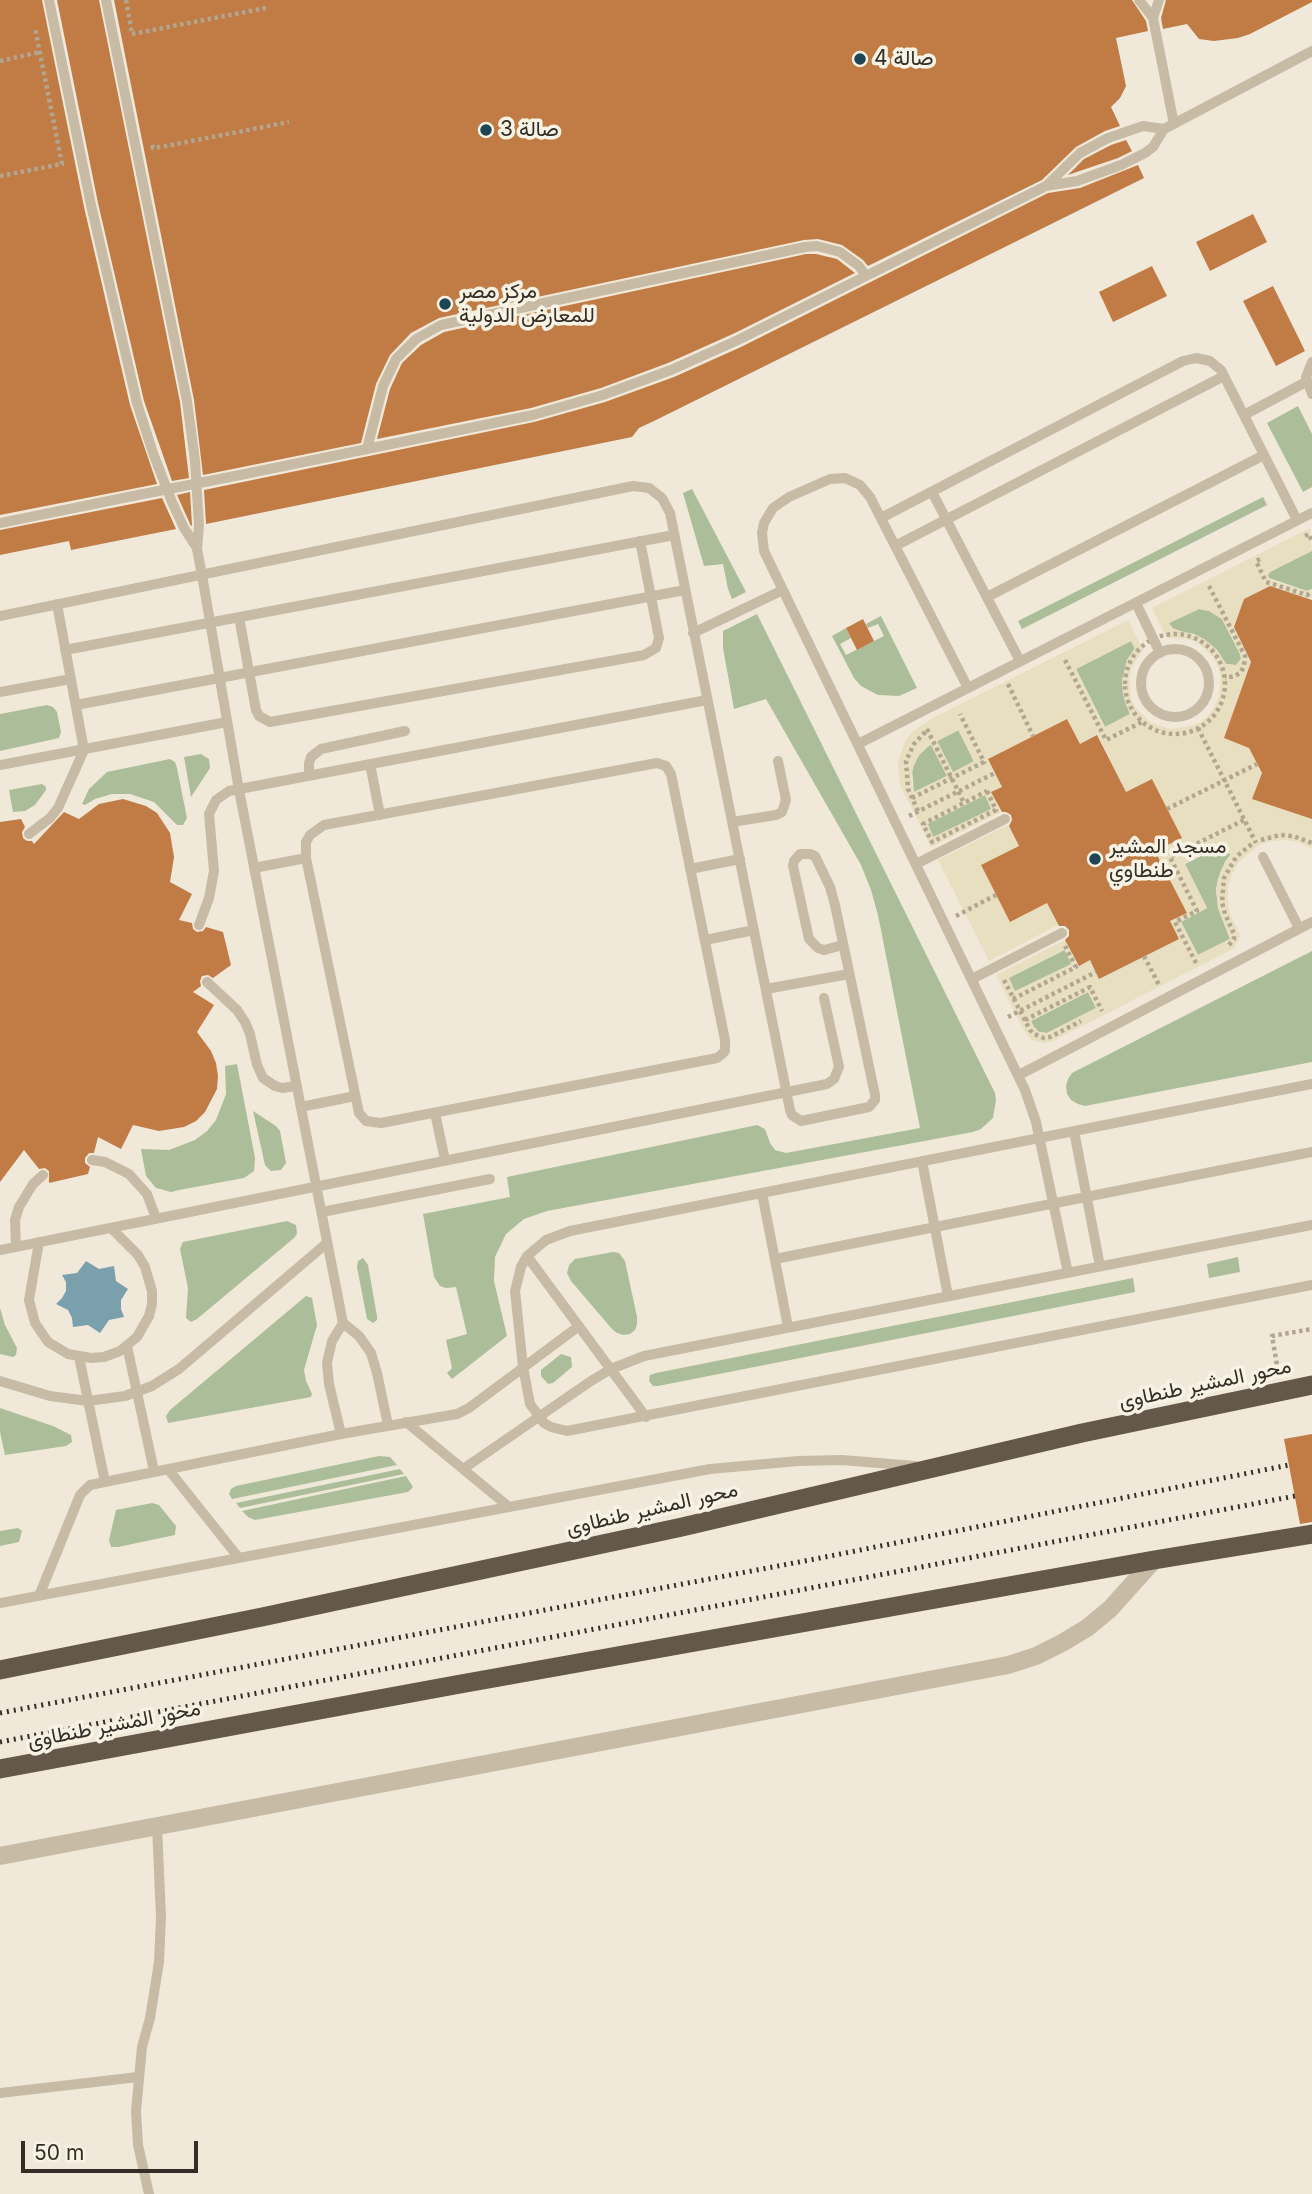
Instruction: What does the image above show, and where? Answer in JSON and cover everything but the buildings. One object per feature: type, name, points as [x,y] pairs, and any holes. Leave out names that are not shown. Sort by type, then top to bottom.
[{"type":"highway","name":"محور المشير طنطاوى","points":[[0,1670],[655,1533],[930,1468],[1312,1385]]},
{"type":"highway","name":"محور المشير طنطاوى","points":[[0,1769],[455,1685],[1312,1534]]},
{"type":"street","points":[[0,1856],[1008,1665],[1054,1647],[1087,1628],[1110,1609],[1154,1560]]},
{"type":"lane","points":[[49,0],[82,166],[137,403],[172,502],[197,549]]},
{"type":"lane","points":[[106,0],[187,401],[199,508],[197,549],[239,790],[327,1243],[343,1323],[359,1336],[371,1353],[388,1425]]},
{"type":"lane","points":[[1139,0],[1153,18]]},
{"type":"lane","points":[[1159,0],[1153,18],[1169,126]]},
{"type":"lane","points":[[0,523],[533,415],[603,395],[705,355],[1046,186],[1077,181],[1121,165],[1153,147],[1169,126],[1312,51]]},
{"type":"lane","points":[[1046,186],[1080,153],[1108,138],[1133,128],[1169,126]]},
{"type":"lane","points":[[368,449],[388,372],[400,354],[416,339],[441,325],[805,247],[817,246],[840,251],[859,266],[866,276]]},
{"type":"lane","points":[[881,518],[1183,362],[1196,358],[1215,365],[1224,376],[1297,520]]},
{"type":"lane","points":[[1312,362],[1307,372],[1307,382],[1312,394]]},
{"type":"lane","points":[[895,545],[1224,376]]},
{"type":"lane","points":[[1244,415],[1307,382]]},
{"type":"lane","points":[[986,597],[1264,454]]},
{"type":"lane","points":[[968,688],[881,518],[860,485],[845,478],[830,479],[773,508],[764,523],[762,542],[1019,1074],[1039,1138],[1068,1273]]},
{"type":"lane","points":[[0,616],[633,486],[649,488],[662,498],[670,513],[792,1115],[801,1121],[866,1108],[872,1105],[875,1095],[843,945],[827,877],[815,856],[810,853],[800,854],[793,866],[809,939],[824,950],[843,945]]},
{"type":"lane","points":[[932,492],[1020,662]]},
{"type":"lane","points":[[858,744],[1312,514]]},
{"type":"lane","points":[[65,650],[674,535]]},
{"type":"lane","points":[[239,617],[256,710],[259,716],[270,722],[644,655],[653,651],[658,643],[640,541]]},
{"type":"lane","points":[[76,705],[685,590]]},
{"type":"lane","points":[[693,633],[783,590]]},
{"type":"lane","points":[[1136,603],[1160,653]]},
{"type":"lane","points":[[29,834],[40,827],[58,808],[84,750],[57,604]]},
{"type":"lane","points":[[1169,649],[1188,652],[1196,656],[1208,672],[1209,691],[1199,708],[1191,713],[1172,717],[1163,715],[1154,710],[1143,694],[1141,685],[1146,666],[1160,653],[1169,649]]},
{"type":"lane","points":[[0,692],[71,679]]},
{"type":"lane","points":[[199,925],[209,898],[214,872],[209,814],[216,800],[222,795],[707,699]]},
{"type":"lane","points":[[0,765],[227,722]]},
{"type":"lane","points":[[309,776],[311,757],[321,749],[405,730]]},
{"type":"lane","points":[[732,822],[776,815],[784,809],[786,800],[778,761]]},
{"type":"lane","points":[[657,763],[666,766],[671,774],[726,1045],[725,1051],[717,1058],[376,1124],[362,1118],[355,1096],[306,858],[306,842],[316,829],[324,825],[380,815],[657,763]]},
{"type":"lane","points":[[370,764],[380,815]]},
{"type":"lane","points":[[916,864],[1005,819]]},
{"type":"lane","points":[[1263,857],[1299,928]]},
{"type":"lane","points":[[254,868],[306,858]]},
{"type":"lane","points":[[690,869],[740,859]]},
{"type":"lane","points":[[1019,1074],[1312,922]]},
{"type":"lane","points":[[705,940],[754,930]]},
{"type":"lane","points":[[972,979],[1062,933]]},
{"type":"lane","points":[[766,989],[849,974]]},
{"type":"lane","points":[[207,982],[237,1010],[245,1022],[263,1078],[275,1086],[297,1086]]},
{"type":"lane","points":[[0,1250],[827,1084],[839,1071],[824,998]]},
{"type":"lane","points":[[1312,1084],[570,1231],[546,1240],[527,1256],[521,1267],[515,1291],[530,1404],[538,1417],[551,1427],[567,1431],[1312,1284]]},
{"type":"lane","points":[[301,1107],[355,1096]]},
{"type":"lane","points":[[435,1113],[445,1160]]},
{"type":"lane","points":[[1074,1131],[1100,1266]]},
{"type":"lane","points":[[775,1259],[1312,1152]]},
{"type":"lane","points":[[92,1160],[105,1162],[129,1174],[147,1194],[156,1219]]},
{"type":"lane","points":[[922,1161],[948,1296]]},
{"type":"lane","points":[[16,1247],[15,1220],[19,1207],[33,1184],[43,1175]]},
{"type":"lane","points":[[322,1212],[490,1179]]},
{"type":"lane","points":[[762,1193],[788,1327]]},
{"type":"lane","points":[[463,1469],[611,1369],[661,1351],[1312,1225]]},
{"type":"lane","points":[[39,1242],[31,1287],[31,1312],[35,1323],[48,1342],[68,1354],[104,1357],[128,1346],[137,1337],[149,1316],[152,1291],[150,1279],[138,1255],[111,1228]]},
{"type":"lane","points":[[0,1381],[50,1396],[88,1401],[113,1399],[137,1392],[179,1369],[327,1243]]},
{"type":"lane","points":[[527,1256],[646,1417]]},
{"type":"lane","points":[[341,1434],[329,1384],[327,1363],[332,1341],[343,1323]]},
{"type":"lane","points":[[39,1596],[80,1495],[90,1485],[463,1412],[579,1326]]},
{"type":"lane","points":[[128,1346],[154,1471]]},
{"type":"lane","points":[[79,1357],[105,1482]]},
{"type":"lane","points":[[406,1422],[509,1507]]},
{"type":"lane","points":[[0,1603],[710,1469],[754,1463],[842,1460],[930,1468]]},
{"type":"lane","points":[[168,1469],[239,1558]]},
{"type":"lane","points":[[149,2194],[138,2144],[136,2111],[138,2077],[159,1962],[161,1917],[157,1826]]},
{"type":"lane","points":[[0,2094],[138,2077]]},
{"type":"path","points":[[132,34],[266,8]]},
{"type":"path","points":[[0,176],[62,164],[35,26]]},
{"type":"path","points":[[0,61],[40,52]]},
{"type":"path","points":[[166,146],[289,122]]},
{"type":"path","points":[[1298,540],[1308,534],[1312,541]]},
{"type":"path","points":[[1266,556],[1256,561],[1266,582],[1307,594],[1312,592]]},
{"type":"path","points":[[1209,586],[1245,656],[1241,672],[1225,678]]},
{"type":"path","points":[[1177,634],[1199,640],[1217,656],[1225,678],[1222,702],[1216,713],[1198,729],[1186,733],[1163,733],[1142,722],[1128,702],[1125,690],[1125,678],[1134,656],[1153,639],[1177,634]]},
{"type":"path","points":[[1065,660],[1105,740],[1142,722]]},
{"type":"path","points":[[1001,671],[1033,736]]},
{"type":"path","points":[[912,799],[984,762],[960,714],[951,717]]},
{"type":"path","points":[[918,811],[906,780],[906,761],[914,744],[934,725]]},
{"type":"path","points":[[927,729],[964,803]]},
{"type":"path","points":[[1198,729],[1263,857]]},
{"type":"path","points":[[1167,809],[1257,764]]},
{"type":"path","points":[[896,822],[995,772]]},
{"type":"path","points":[[987,791],[996,810],[932,842],[923,824],[964,803],[987,791]]},
{"type":"path","points":[[1196,963],[1175,922],[1197,911],[1170,857],[1244,820]]},
{"type":"path","points":[[1224,949],[1232,943],[1234,934],[1225,914],[1224,878],[1236,857],[1255,842],[1280,835],[1293,836],[1312,843]]},
{"type":"path","points":[[944,922],[996,895]]},
{"type":"path","points":[[1013,999],[1076,967],[1065,945],[1052,951]]},
{"type":"path","points":[[1144,956],[1151,969]]},
{"type":"path","points":[[1186,968],[1205,958]]},
{"type":"path","points":[[994,1023],[1096,972]]},
{"type":"path","points":[[1003,976],[1013,999],[1025,1020],[1034,1034],[1044,1038],[1102,1011],[1090,987],[1025,1020]]},
{"type":"path","points":[[1146,988],[1167,978]]},
{"type":"path","points":[[1282,1391],[1272,1336],[1312,1329]]},
{"type":"green space","points":[[1298,406],[1312,434],[1312,487],[1303,492],[1267,423]]},
{"type":"green space","points":[[692,489],[746,592],[732,599],[723,564],[704,566],[683,493]]},
{"type":"green space","points":[[1263,497],[1267,505],[1022,629],[1018,621]]},
{"type":"green space","points":[[1312,550],[1312,589],[1307,591],[1269,578],[1270,572]]},
{"type":"green space","points":[[1199,609],[1209,611],[1222,619],[1240,654],[1241,659],[1236,665],[1226,664],[1217,650],[1204,639],[1174,630],[1169,623]]},
{"type":"green space","points":[[757,614],[995,1093],[993,1118],[981,1129],[973,1132],[547,1211],[524,1219],[506,1234],[495,1257],[494,1281],[507,1336],[452,1379],[447,1373],[452,1368],[446,1340],[467,1334],[456,1287],[440,1286],[434,1277],[423,1214],[510,1197],[507,1177],[757,1125],[765,1129],[775,1150],[786,1153],[920,1128],[878,915],[861,865],[766,699],[734,709],[723,648],[723,631]]},
{"type":"green space","points":[[881,616],[917,688],[899,696],[878,695],[861,686],[832,636],[846,628],[851,638],[840,644],[846,655],[884,636],[878,624],[868,628],[866,624]]},
{"type":"green space","points":[[1131,641],[1135,648],[1127,660],[1122,681],[1130,714],[1105,727],[1076,669]]},
{"type":"green space","points":[[47,705],[57,712],[61,732],[59,738],[0,751],[0,714]]},
{"type":"green space","points":[[959,730],[974,762],[953,773],[937,741]]},
{"type":"green space","points":[[931,744],[947,776],[914,792],[912,769],[919,755]]},
{"type":"green space","points":[[201,754],[209,759],[210,768],[191,797],[184,757]]},
{"type":"green space","points":[[170,759],[175,762],[177,768],[187,818],[183,825],[177,825],[154,802],[130,794],[112,794],[82,804],[89,789],[107,772]]},
{"type":"green space","points":[[42,784],[46,790],[35,805],[25,811],[13,812],[9,790]]},
{"type":"green space","points":[[985,795],[992,809],[934,838],[927,824]]},
{"type":"green space","points":[[1219,847],[1231,854],[1225,862],[1216,889],[1218,908],[1230,939],[1198,955],[1181,922],[1207,908],[1185,864]]},
{"type":"green space","points":[[1064,949],[1072,964],[1015,992],[1008,978]]},
{"type":"green space","points":[[1312,951],[1312,1062],[1085,1106],[1071,1100],[1067,1094],[1066,1086],[1072,1073]]},
{"type":"green space","points":[[1088,992],[1096,1008],[1047,1033],[1039,1032],[1034,1027],[1031,1021]]},
{"type":"green space","points":[[237,1064],[255,1158],[254,1171],[244,1178],[171,1192],[156,1188],[146,1176],[141,1149],[169,1150],[195,1140],[207,1131],[216,1120],[226,1094],[225,1066]]},
{"type":"green space","points":[[253,1111],[280,1131],[286,1163],[281,1170],[271,1171],[265,1165]]},
{"type":"green space","points":[[287,1221],[296,1225],[297,1234],[294,1238],[197,1319],[191,1322],[186,1318],[188,1288],[180,1249],[183,1242]]},
{"type":"green space","points":[[619,1253],[625,1261],[637,1317],[635,1330],[630,1334],[623,1335],[612,1329],[567,1273],[569,1265],[575,1259]]},
{"type":"green space","points":[[1238,1257],[1240,1272],[1209,1278],[1207,1264]]},
{"type":"green space","points":[[363,1258],[368,1265],[377,1316],[373,1323],[367,1319],[357,1267],[358,1261]]},
{"type":"green space","points":[[1133,1278],[1135,1292],[658,1386],[653,1386],[649,1381],[650,1375],[656,1373]]},
{"type":"green space","points":[[306,1296],[312,1298],[317,1325],[304,1370],[311,1397],[168,1423],[166,1416],[170,1410]]},
{"type":"green space","points":[[0,1308],[17,1348],[13,1357],[0,1354]]},
{"type":"green space","points":[[561,1354],[571,1357],[572,1367],[548,1384],[541,1376],[541,1370]]},
{"type":"green space","points":[[0,1408],[53,1426],[71,1435],[72,1442],[66,1446],[5,1455],[0,1432]]},
{"type":"green space","points":[[379,1456],[390,1457],[397,1465],[232,1499],[229,1494],[236,1486]]},
{"type":"green space","points":[[400,1469],[404,1474],[240,1508],[236,1503]]},
{"type":"green space","points":[[406,1476],[413,1487],[408,1492],[255,1520],[242,1511]]},
{"type":"green space","points":[[152,1503],[159,1505],[176,1526],[175,1535],[111,1547],[109,1540],[116,1510]]},
{"type":"green space","points":[[18,1528],[22,1531],[19,1542],[0,1546],[0,1531]]},
{"type":"shaded area","points":[[1310,528],[1312,551],[1268,575],[1273,581],[1307,591],[1312,589],[1312,597],[1302,603],[1297,595],[1270,586],[1244,599],[1234,627],[1254,655],[1224,738],[1249,748],[1262,773],[1252,799],[1312,819],[1312,849],[1298,842],[1272,841],[1259,845],[1239,862],[1228,887],[1230,913],[1240,935],[1233,949],[1051,1042],[1032,1040],[1023,1029],[996,975],[1065,940],[1078,966],[1090,960],[1099,978],[1170,921],[1187,912],[1155,851],[1182,838],[1152,779],[1126,792],[1098,735],[1080,744],[1067,719],[989,758],[1002,787],[992,792],[1001,812],[931,847],[900,785],[898,762],[905,741],[912,732],[931,719],[1128,620],[1143,650],[1131,668],[1129,678],[1131,699],[1136,708],[1151,723],[1171,729],[1201,722],[1209,715],[1219,697],[1221,676],[1218,666],[1213,657],[1198,643],[1188,639],[1167,638],[1152,608]],"holes":[[[1199,609],[1209,611],[1222,619],[1241,659],[1236,665],[1226,664],[1217,650],[1204,639],[1172,628],[1169,623]],[[1131,641],[1135,649],[1127,660],[1122,681],[1123,695],[1130,714],[1105,727],[1076,669]],[[958,730],[974,761],[953,772],[937,741]],[[931,745],[947,776],[914,792],[911,777],[915,761],[924,749]],[[985,795],[991,809],[933,837],[928,824]],[[1219,847],[1231,855],[1221,870],[1216,889],[1218,908],[1230,939],[1198,955],[1181,922],[1207,908],[1185,864]],[[1065,950],[1071,964],[1015,991],[1009,978]],[[1088,992],[1096,1008],[1047,1033],[1039,1032],[1031,1021]]]},
{"type":"shaded area","points":[[1008,825],[1019,846],[981,866],[1010,921],[1047,903],[1058,925],[989,961],[938,860]]},
{"type":"water","points":[[86,1261],[99,1269],[114,1266],[116,1281],[128,1289],[121,1300],[124,1317],[109,1320],[100,1333],[88,1325],[73,1327],[68,1310],[56,1304],[66,1291],[66,1282],[62,1275],[77,1273]]},
{"type":"railway","points":[[0,1713],[815,1559],[1289,1465]]},
{"type":"railway","points":[[0,1742],[1295,1496]]},
{"type":"place","name":"صالة 4","points":[[860,59]]},
{"type":"place","name":"صالة 3","points":[[486,130]]},
{"type":"place","name":"مركز مصر للمعارض الدولية","points":[[445,304]]},
{"type":"place","name":"مسجد المشير طنطاوي","points":[[1095,859]]}]
